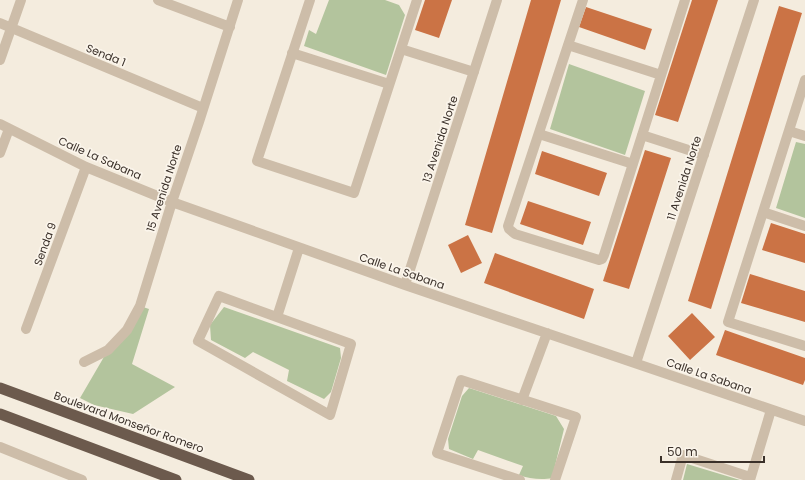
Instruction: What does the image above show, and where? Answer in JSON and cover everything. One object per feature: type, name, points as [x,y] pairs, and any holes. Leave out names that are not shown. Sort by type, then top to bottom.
[{"type":"highway","name":"Boulevard Monseñor Romero","points":[[0,388],[249,480]]},
{"type":"highway","points":[[0,414],[176,480]]},
{"type":"highway","points":[[131,463],[166,480]]},
{"type":"street","points":[[0,60],[21,0]]},
{"type":"street","points":[[158,0],[230,27]]},
{"type":"street","name":"15 Avenida Norte","points":[[84,362],[108,350],[127,330],[140,306],[172,202],[238,0]]},
{"type":"street","points":[[310,0],[257,161],[354,193],[401,49],[414,1]]},
{"type":"street","name":"13 Avenida Norte","points":[[405,285],[497,0]]},
{"type":"street","points":[[583,0],[508,226],[509,229],[515,234],[601,260],[604,255],[685,0]]},
{"type":"street","name":"11 Avenida Norte","points":[[636,363],[754,0]]},
{"type":"street","name":"Senda 1","points":[[0,23],[11,29],[203,108]]},
{"type":"street","points":[[568,45],[661,75]]},
{"type":"street","points":[[401,49],[474,72]]},
{"type":"street","points":[[292,53],[389,84]]},
{"type":"street","points":[[805,80],[728,322],[805,346]]},
{"type":"street","points":[[0,152],[4,126]]},
{"type":"street","name":"Calle La Sabana","points":[[4,126],[86,167],[172,202],[405,285],[805,421]]},
{"type":"street","points":[[789,131],[805,136]]},
{"type":"street","points":[[539,134],[633,164]]},
{"type":"street","points":[[642,135],[704,155]]},
{"type":"street","name":"Senda 9","points":[[26,329],[86,167]]},
{"type":"street","points":[[763,212],[805,226]]},
{"type":"street","points":[[277,317],[299,248]]},
{"type":"street","points":[[219,296],[277,317],[351,344],[330,415],[198,341],[219,296]]},
{"type":"street","points":[[522,400],[547,333]]},
{"type":"street","points":[[520,480],[437,453],[461,380],[576,417],[555,480]]},
{"type":"street","points":[[676,480],[683,455],[750,479],[771,410]]},
{"type":"street","points":[[0,447],[78,479]]},
{"type":"green space","points":[[329,0],[385,0],[399,5],[405,15],[386,75],[304,46],[309,30],[316,34]]},
{"type":"green space","points":[[569,64],[645,91],[625,155],[550,129]]},
{"type":"green space","points":[[796,142],[805,144],[805,218],[776,208]]},
{"type":"green space","points":[[140,306],[149,309],[132,364],[175,387],[133,414],[94,405],[80,398],[108,350]]},
{"type":"green space","points":[[224,307],[340,348],[341,358],[331,392],[324,399],[287,381],[289,370],[253,352],[245,358],[211,340],[210,325]]},
{"type":"green space","points":[[469,388],[556,416],[564,429],[552,478],[536,479],[519,475],[523,466],[478,450],[473,459],[449,449],[448,439],[462,396]]},
{"type":"green space","points":[[687,464],[740,480],[683,480]]},
{"type":"building","points":[[425,0],[452,0],[439,38],[415,30]]},
{"type":"building","points":[[531,0],[561,0],[492,233],[465,225]]},
{"type":"building","points":[[692,0],[718,0],[678,122],[655,115]]},
{"type":"building","points":[[779,6],[802,13],[711,309],[688,301]]},
{"type":"building","points":[[586,7],[652,29],[645,50],[579,27]]},
{"type":"building","points":[[645,150],[671,158],[629,289],[603,281]]},
{"type":"building","points":[[542,151],[607,173],[599,196],[535,174]]},
{"type":"building","points":[[528,201],[591,222],[583,245],[520,224]]},
{"type":"building","points":[[771,223],[805,234],[805,263],[762,250]]},
{"type":"building","points":[[468,235],[482,263],[461,273],[448,245]]},
{"type":"building","points":[[495,253],[594,289],[584,319],[484,283]]},
{"type":"building","points":[[750,274],[805,291],[805,322],[741,303]]},
{"type":"building","points":[[692,313],[715,337],[690,360],[668,336]]},
{"type":"building","points":[[725,330],[805,358],[805,380],[803,385],[716,355]]}]
